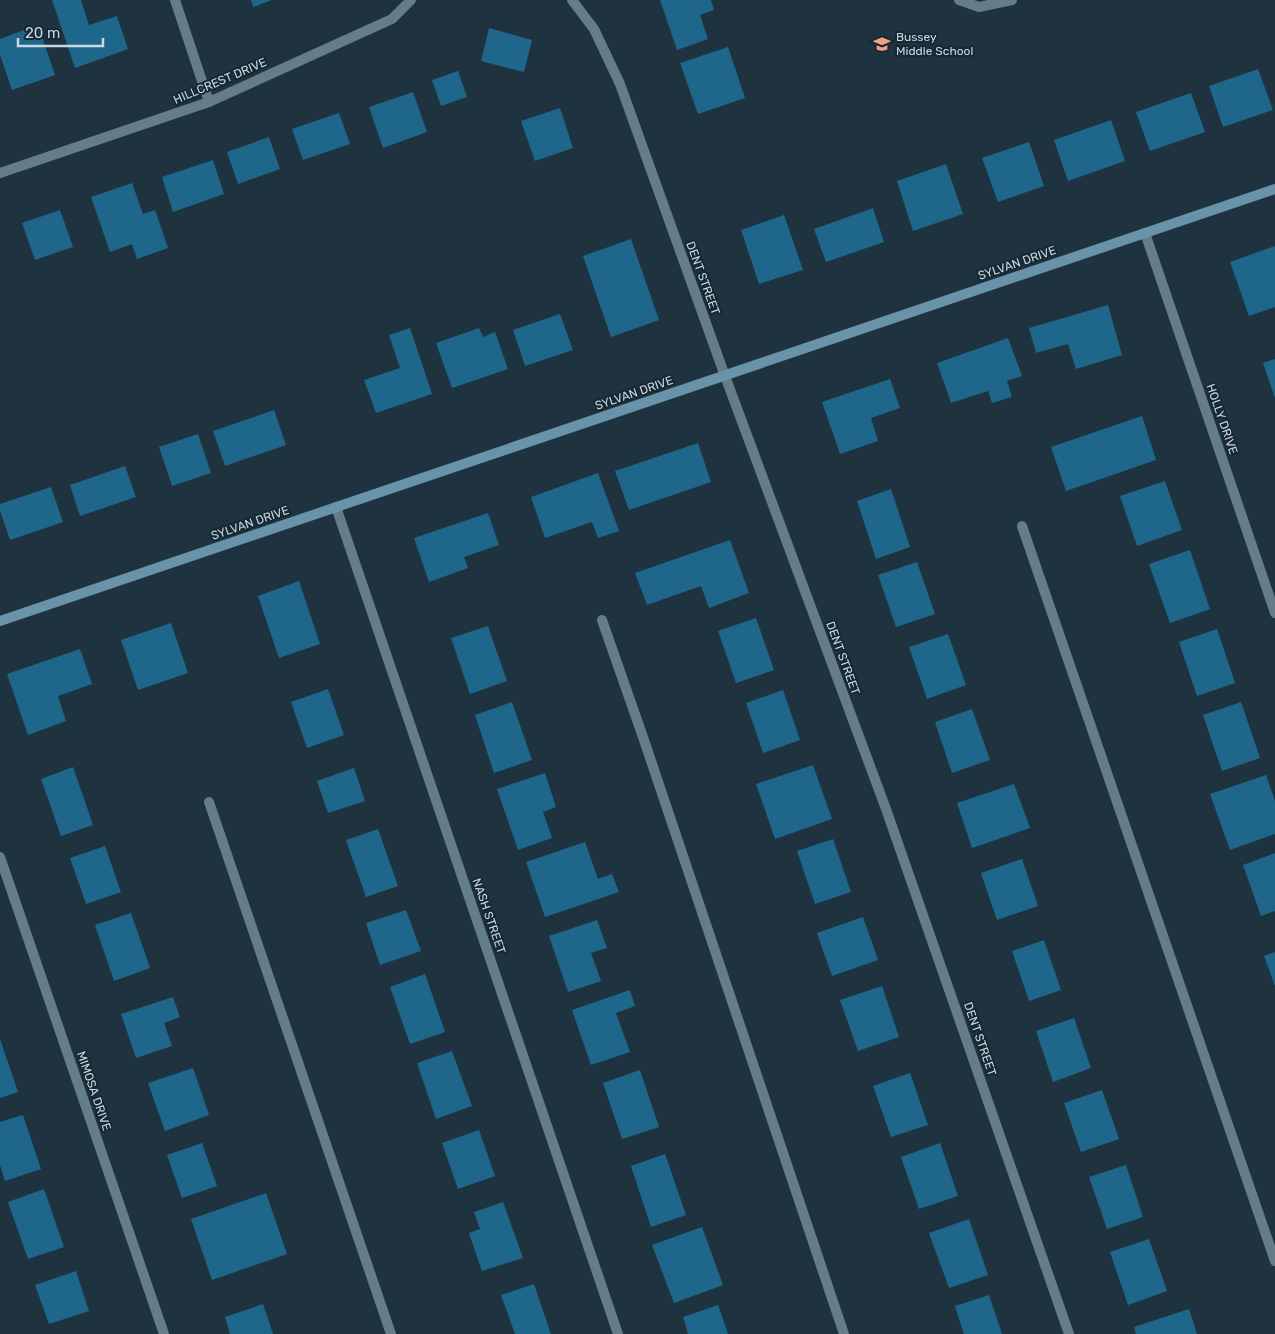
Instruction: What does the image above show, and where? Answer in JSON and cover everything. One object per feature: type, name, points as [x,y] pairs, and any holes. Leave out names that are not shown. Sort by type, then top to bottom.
[{"type":"street","points":[[175,0],[209,102]]},
{"type":"street","name":"HILLCREST DRIVE","points":[[0,173],[209,102],[392,19],[411,0]]},
{"type":"street","name":"DENT STREET","points":[[572,0],[594,29],[620,84],[725,376],[886,809],[1069,1334]]},
{"type":"street","points":[[959,0],[979,7],[1012,0]]},
{"type":"street","name":"SYLVAN DRIVE","points":[[0,621],[1275,189]]},
{"type":"street","name":"HOLLY DRIVE","points":[[1145,233],[1275,613]]},
{"type":"street","name":"NASH STREET","points":[[336,507],[618,1334]]},
{"type":"street","points":[[1022,526],[1275,1261]]},
{"type":"street","points":[[602,620],[844,1334]]},
{"type":"street","points":[[209,802],[391,1334]]},
{"type":"street","name":"MIMOSA DRIVE","points":[[0,857],[164,1334]]},
{"type":"building","points":[[52,0],[81,0],[89,25],[117,16],[128,49],[75,68]]},
{"type":"building","points":[[251,0],[272,0],[253,7]]},
{"type":"building","points":[[660,0],[711,0],[714,10],[700,15],[708,39],[677,50]]},
{"type":"building","points":[[38,25],[55,75],[12,90],[0,55],[0,39]]},
{"type":"building","points":[[489,28],[532,40],[524,72],[481,61]]},
{"type":"building","points":[[728,47],[745,98],[698,114],[680,63]]},
{"type":"building","points":[[1258,69],[1273,110],[1223,127],[1209,86]]},
{"type":"building","points":[[458,71],[467,97],[441,106],[432,80]]},
{"type":"building","points":[[413,92],[427,132],[383,148],[369,107]]},
{"type":"building","points":[[1191,93],[1205,132],[1150,151],[1136,112]]},
{"type":"building","points":[[560,108],[573,148],[535,161],[521,121]]},
{"type":"building","points":[[339,113],[350,144],[303,160],[292,129]]},
{"type":"building","points":[[1111,120],[1125,161],[1068,181],[1054,140]]},
{"type":"building","points":[[269,137],[280,169],[238,184],[227,152]]},
{"type":"building","points":[[1029,142],[1044,186],[998,202],[982,158]]},
{"type":"building","points":[[213,160],[224,194],[173,212],[162,177]]},
{"type":"building","points":[[946,164],[963,214],[913,231],[897,181]]},
{"type":"building","points":[[132,183],[143,214],[155,210],[168,248],[137,259],[132,244],[110,252],[91,197]]},
{"type":"building","points":[[873,208],[884,242],[826,262],[814,229]]},
{"type":"building","points":[[60,210],[73,247],[35,260],[22,223]]},
{"type":"building","points":[[784,215],[803,270],[759,284],[741,230]]},
{"type":"building","points":[[631,239],[659,320],[611,337],[583,256]]},
{"type":"building","points":[[1275,246],[1275,307],[1249,316],[1230,262]]},
{"type":"building","points":[[1108,305],[1122,355],[1076,369],[1068,344],[1036,353],[1029,328]]},
{"type":"building","points":[[560,314],[573,350],[525,366],[513,330]]},
{"type":"building","points":[[410,328],[432,394],[376,413],[364,380],[400,368],[389,335]]},
{"type":"building","points":[[479,328],[483,337],[495,332],[508,369],[452,388],[436,343]]},
{"type":"building","points":[[1008,338],[1022,376],[1007,381],[1012,397],[992,403],[988,391],[951,403],[937,363]]},
{"type":"building","points":[[1275,359],[1275,398],[1263,363]]},
{"type":"building","points":[[890,379],[900,408],[871,418],[878,441],[840,454],[822,402]]},
{"type":"building","points":[[274,410],[286,445],[225,466],[213,431]]},
{"type":"building","points":[[1142,416],[1156,460],[1066,491],[1051,447]]},
{"type":"building","points":[[198,434],[211,473],[172,486],[159,447]]},
{"type":"building","points":[[698,443],[711,482],[629,510],[615,471]]},
{"type":"building","points":[[125,466],[136,497],[80,516],[70,485]]},
{"type":"building","points":[[598,473],[619,531],[598,538],[592,522],[545,538],[531,497]]},
{"type":"building","points":[[1165,481],[1182,530],[1137,546],[1120,496]]},
{"type":"building","points":[[51,487],[63,522],[10,540],[0,511],[0,504]]},
{"type":"building","points":[[891,489],[910,547],[876,559],[857,501]]},
{"type":"building","points":[[488,513],[499,545],[464,557],[468,568],[429,582],[414,538]]},
{"type":"building","points":[[730,540],[749,593],[709,608],[701,586],[647,605],[635,573]]},
{"type":"building","points":[[1190,550],[1210,609],[1170,623],[1149,564]]},
{"type":"building","points":[[917,562],[935,614],[896,627],[878,575]]},
{"type":"building","points":[[299,581],[320,644],[279,658],[258,596]]},
{"type":"building","points":[[756,618],[774,670],[736,683],[718,631]]},
{"type":"building","points":[[171,623],[188,673],[138,690],[121,640]]},
{"type":"building","points":[[488,626],[507,681],[470,694],[451,638]]},
{"type":"building","points":[[1217,629],[1235,683],[1197,696],[1179,642]]},
{"type":"building","points":[[948,634],[966,685],[927,699],[909,647]]},
{"type":"building","points":[[80,649],[92,684],[58,696],[66,721],[28,735],[7,674]]},
{"type":"building","points":[[328,689],[344,735],[307,748],[291,702]]},
{"type":"building","points":[[783,690],[800,740],[763,753],[746,703]]},
{"type":"building","points":[[512,702],[532,760],[494,773],[475,715]]},
{"type":"building","points":[[1241,702],[1260,758],[1222,771],[1203,715]]},
{"type":"building","points":[[972,709],[990,760],[952,773],[935,722]]},
{"type":"building","points":[[813,765],[832,819],[775,839],[756,784]]},
{"type":"building","points":[[73,767],[93,825],[61,836],[41,779]]},
{"type":"building","points":[[354,768],[365,801],[328,813],[317,781]]},
{"type":"building","points":[[545,773],[556,807],[543,812],[552,838],[518,850],[497,789]]},
{"type":"building","points":[[1266,775],[1275,801],[1275,834],[1230,850],[1210,794]]},
{"type":"building","points":[[1014,784],[1030,828],[972,848],[957,803]]},
{"type":"building","points":[[378,829],[398,886],[366,897],[346,840]]},
{"type":"building","points":[[833,839],[851,892],[815,904],[797,851]]},
{"type":"building","points":[[585,842],[598,879],[612,874],[619,892],[545,917],[526,862]]},
{"type":"building","points":[[105,846],[121,892],[86,904],[70,858]]},
{"type":"building","points":[[1275,853],[1275,911],[1261,916],[1243,865]]},
{"type":"building","points":[[1022,859],[1038,906],[997,920],[981,873]]},
{"type":"building","points":[[406,910],[421,951],[380,965],[366,923]]},
{"type":"building","points":[[131,913],[150,968],[114,981],[95,925]]},
{"type":"building","points":[[863,917],[878,960],[832,976],[817,933]]},
{"type":"building","points":[[597,920],[607,948],[591,953],[601,981],[568,992],[549,936]]},
{"type":"building","points":[[1044,940],[1061,990],[1029,1001],[1012,951]]},
{"type":"building","points":[[1275,952],[1275,986],[1264,956]]},
{"type":"building","points":[[425,974],[445,1032],[410,1044],[390,987]]},
{"type":"building","points":[[882,986],[899,1037],[858,1051],[840,1000]]},
{"type":"building","points":[[630,990],[635,1006],[616,1013],[630,1052],[591,1065],[572,1010]]},
{"type":"building","points":[[173,997],[180,1017],[164,1023],[172,1046],[136,1058],[121,1014]]},
{"type":"building","points":[[1074,1018],[1091,1068],[1053,1082],[1036,1031]]},
{"type":"building","points":[[0,1039],[18,1092],[0,1098]]},
{"type":"building","points":[[452,1051],[472,1106],[436,1119],[417,1063]]},
{"type":"building","points":[[193,1068],[209,1115],[165,1131],[148,1083]]},
{"type":"building","points":[[640,1070],[659,1127],[622,1139],[603,1083]]},
{"type":"building","points":[[910,1073],[928,1125],[891,1137],[873,1086]]},
{"type":"building","points":[[1102,1090],[1119,1139],[1081,1152],[1064,1103]]},
{"type":"building","points":[[23,1115],[41,1169],[5,1181],[0,1165],[0,1122]]},
{"type":"building","points":[[479,1130],[495,1176],[458,1189],[442,1143]]},
{"type":"building","points":[[202,1143],[217,1186],[182,1198],[167,1155]]},
{"type":"building","points":[[940,1143],[958,1196],[919,1209],[901,1157]]},
{"type":"building","points":[[665,1154],[686,1215],[651,1227],[631,1166]]},
{"type":"building","points":[[1126,1165],[1143,1217],[1107,1229],[1089,1177]]},
{"type":"building","points":[[44,1189],[64,1247],[28,1259],[8,1202]]},
{"type":"building","points":[[266,1193],[287,1254],[212,1280],[191,1219]]},
{"type":"building","points":[[503,1202],[523,1258],[482,1271],[469,1233],[480,1229],[474,1212]]},
{"type":"building","points":[[969,1219],[988,1275],[949,1288],[929,1233]]},
{"type":"building","points":[[702,1227],[723,1285],[674,1303],[652,1245]]},
{"type":"building","points":[[1149,1239],[1167,1291],[1128,1305],[1110,1252]]},
{"type":"building","points":[[76,1271],[89,1311],[49,1324],[35,1285]]},
{"type":"building","points":[[534,1284],[551,1334],[515,1334],[501,1295]]},
{"type":"building","points":[[989,1295],[1002,1334],[964,1334],[955,1306]]},
{"type":"building","points":[[263,1304],[273,1334],[230,1334],[225,1317]]},
{"type":"building","points":[[718,1305],[728,1334],[688,1334],[683,1317]]},
{"type":"building","points":[[1189,1309],[1197,1334],[1136,1334],[1134,1327]]},
{"type":"place","name":"Bussey Middle School","points":[[882,44]]}]
